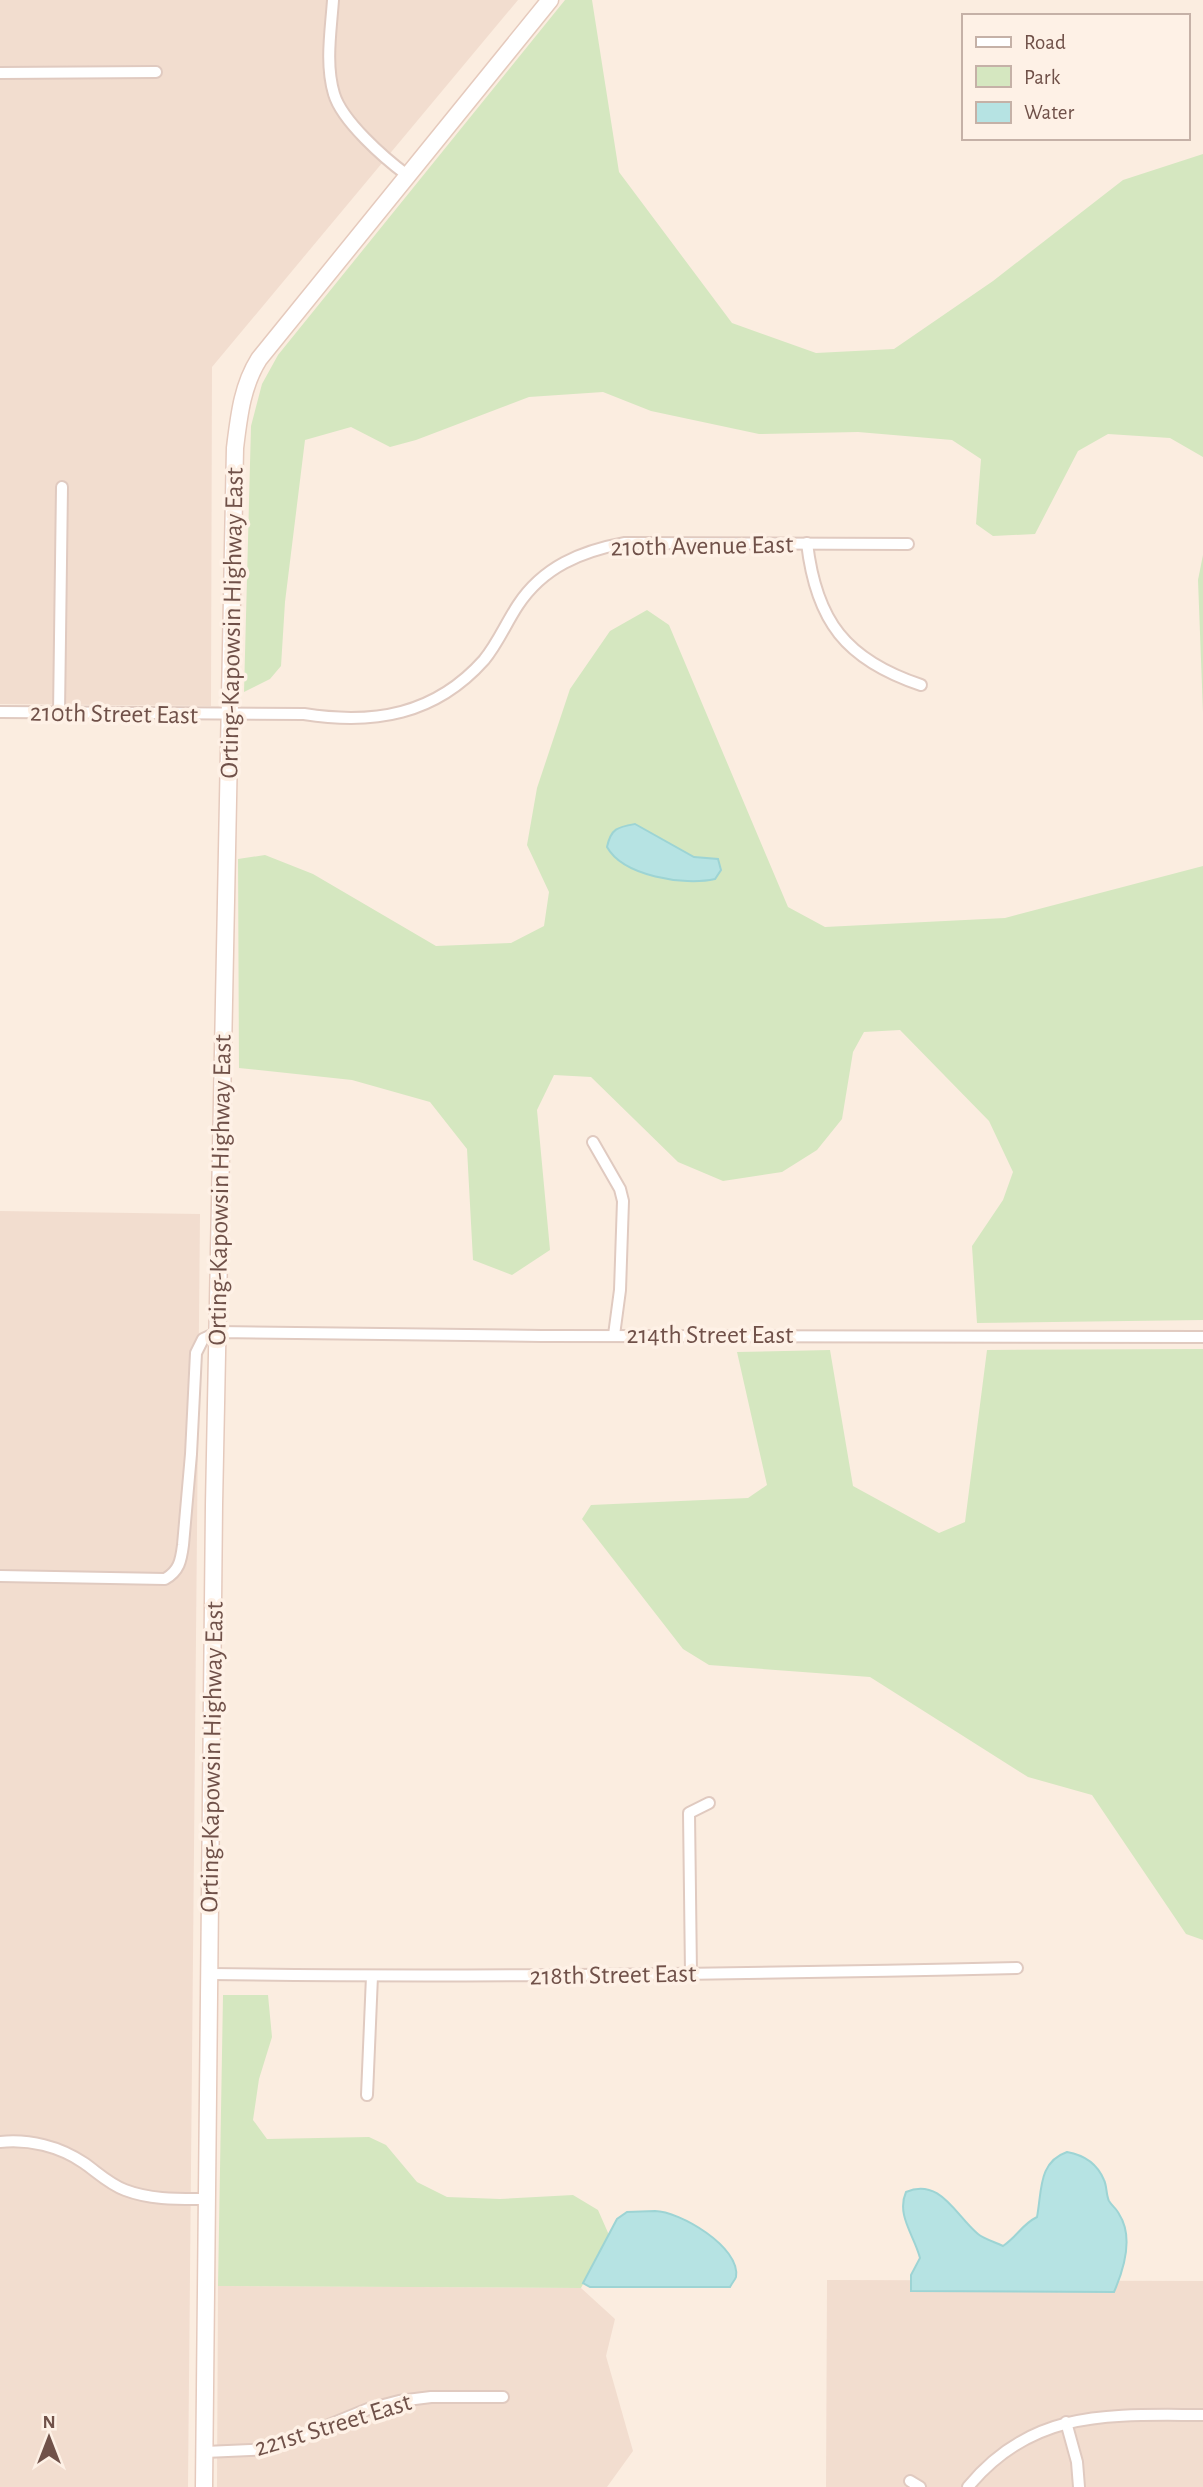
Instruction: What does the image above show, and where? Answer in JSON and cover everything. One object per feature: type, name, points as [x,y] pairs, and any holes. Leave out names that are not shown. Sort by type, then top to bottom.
[{"type":"main road","name":"Orting-Kapowsin Highway East","points":[[204,2487],[214,1505],[235,448],[244,392],[249,375],[259,359],[550,0]]},
{"type":"street","points":[[333,0],[329,67],[334,95],[380,154],[407,175]]},
{"type":"street","points":[[0,73],[156,72]]},
{"type":"street","points":[[59,713],[62,487]]},
{"type":"street","name":"210th Avenue East","points":[[229,715],[304,715],[352,720],[397,714],[424,704],[458,682],[485,659],[518,605],[543,577],[561,563],[602,547],[625,543],[908,544]]},
{"type":"street","points":[[807,543],[817,596],[836,630],[869,662],[896,677],[921,685]]},
{"type":"street","name":"210th Street East","points":[[0,712],[229,715]]},
{"type":"street","points":[[593,1142],[620,1189],[623,1201],[620,1290],[614,1335]]},
{"type":"street","points":[[0,1576],[164,1579],[173,1574],[181,1560],[183,1545],[196,1353],[203,1339],[218,1332]]},
{"type":"street","name":"214th Street East","points":[[218,1332],[1203,1337]]},
{"type":"street","points":[[691,1974],[689,1813],[709,1803]]},
{"type":"street","name":"218th Street East","points":[[210,1974],[691,1974],[1017,1968]]},
{"type":"street","points":[[367,2095],[372,1976]]},
{"type":"street","points":[[0,2142],[26,2142],[56,2149],[82,2161],[116,2185],[134,2193],[158,2198],[206,2199]]},
{"type":"street","name":"221st Street East","points":[[205,2452],[270,2449],[368,2409],[399,2401],[430,2397],[503,2397]]},
{"type":"street","points":[[968,2487],[1003,2453],[1025,2439],[1066,2422],[1108,2415],[1203,2415]]},
{"type":"street","points":[[1066,2422],[1077,2462],[1079,2487]]},
{"type":"shaded area","points":[[0,0],[518,0],[212,367],[211,706],[0,704]]},
{"type":"shaded area","points":[[0,1211],[200,1214],[188,2487],[0,2487]]},
{"type":"shaded area","points":[[827,2280],[1203,2281],[1203,2487],[826,2487]]},
{"type":"shaded area","points":[[218,2286],[581,2288],[615,2319],[606,2356],[633,2451],[607,2487],[217,2487]]},
{"type":"green space","points":[[565,0],[592,0],[619,172],[732,323],[816,353],[894,349],[993,281],[1123,180],[1203,154],[1203,457],[1170,438],[1108,434],[1078,451],[1035,534],[993,536],[976,524],[981,459],[952,440],[858,432],[759,434],[651,411],[603,392],[529,397],[416,440],[390,447],[351,427],[305,440],[285,602],[281,666],[270,679],[244,692],[251,426],[262,384],[278,355]]},
{"type":"green space","points":[[1203,555],[1203,713],[1198,580]]},
{"type":"green space","points":[[647,610],[669,625],[788,907],[825,927],[1005,918],[1203,866],[1203,1320],[977,1323],[972,1246],[1003,1200],[1013,1172],[989,1121],[900,1030],[864,1032],[853,1052],[842,1119],[817,1150],[782,1172],[723,1181],[678,1162],[591,1077],[554,1075],[537,1110],[550,1250],[512,1275],[473,1260],[467,1149],[430,1102],[352,1080],[239,1068],[238,859],[265,855],[313,874],[436,946],[511,943],[544,926],[549,892],[527,845],[537,788],[570,689],[610,631]]},
{"type":"green space","points":[[1203,1349],[1203,1940],[1186,1934],[1092,1795],[1028,1777],[870,1677],[709,1665],[683,1649],[582,1519],[591,1505],[748,1498],[767,1485],[737,1352],[830,1350],[853,1486],[939,1533],[965,1522],[987,1350]]},
{"type":"green space","points":[[223,1995],[268,1995],[272,2037],[259,2079],[253,2120],[267,2139],[369,2137],[386,2145],[417,2182],[447,2197],[500,2199],[573,2195],[598,2210],[609,2235],[581,2288],[218,2286]]},
{"type":"water","points":[[635,824],[694,857],[718,859],[721,870],[715,879],[687,881],[655,876],[626,865],[607,847],[616,830]]},
{"type":"water","points":[[1067,2152],[1079,2155],[1094,2164],[1105,2182],[1109,2201],[1124,2223],[1126,2253],[1114,2292],[911,2291],[911,2275],[920,2258],[904,2217],[903,2200],[906,2192],[918,2189],[938,2194],[978,2234],[1003,2246],[1037,2217],[1046,2170]]},
{"type":"water","points":[[655,2211],[692,2224],[719,2243],[735,2266],[736,2277],[730,2287],[590,2287],[583,2283],[617,2219],[627,2212]]}]
